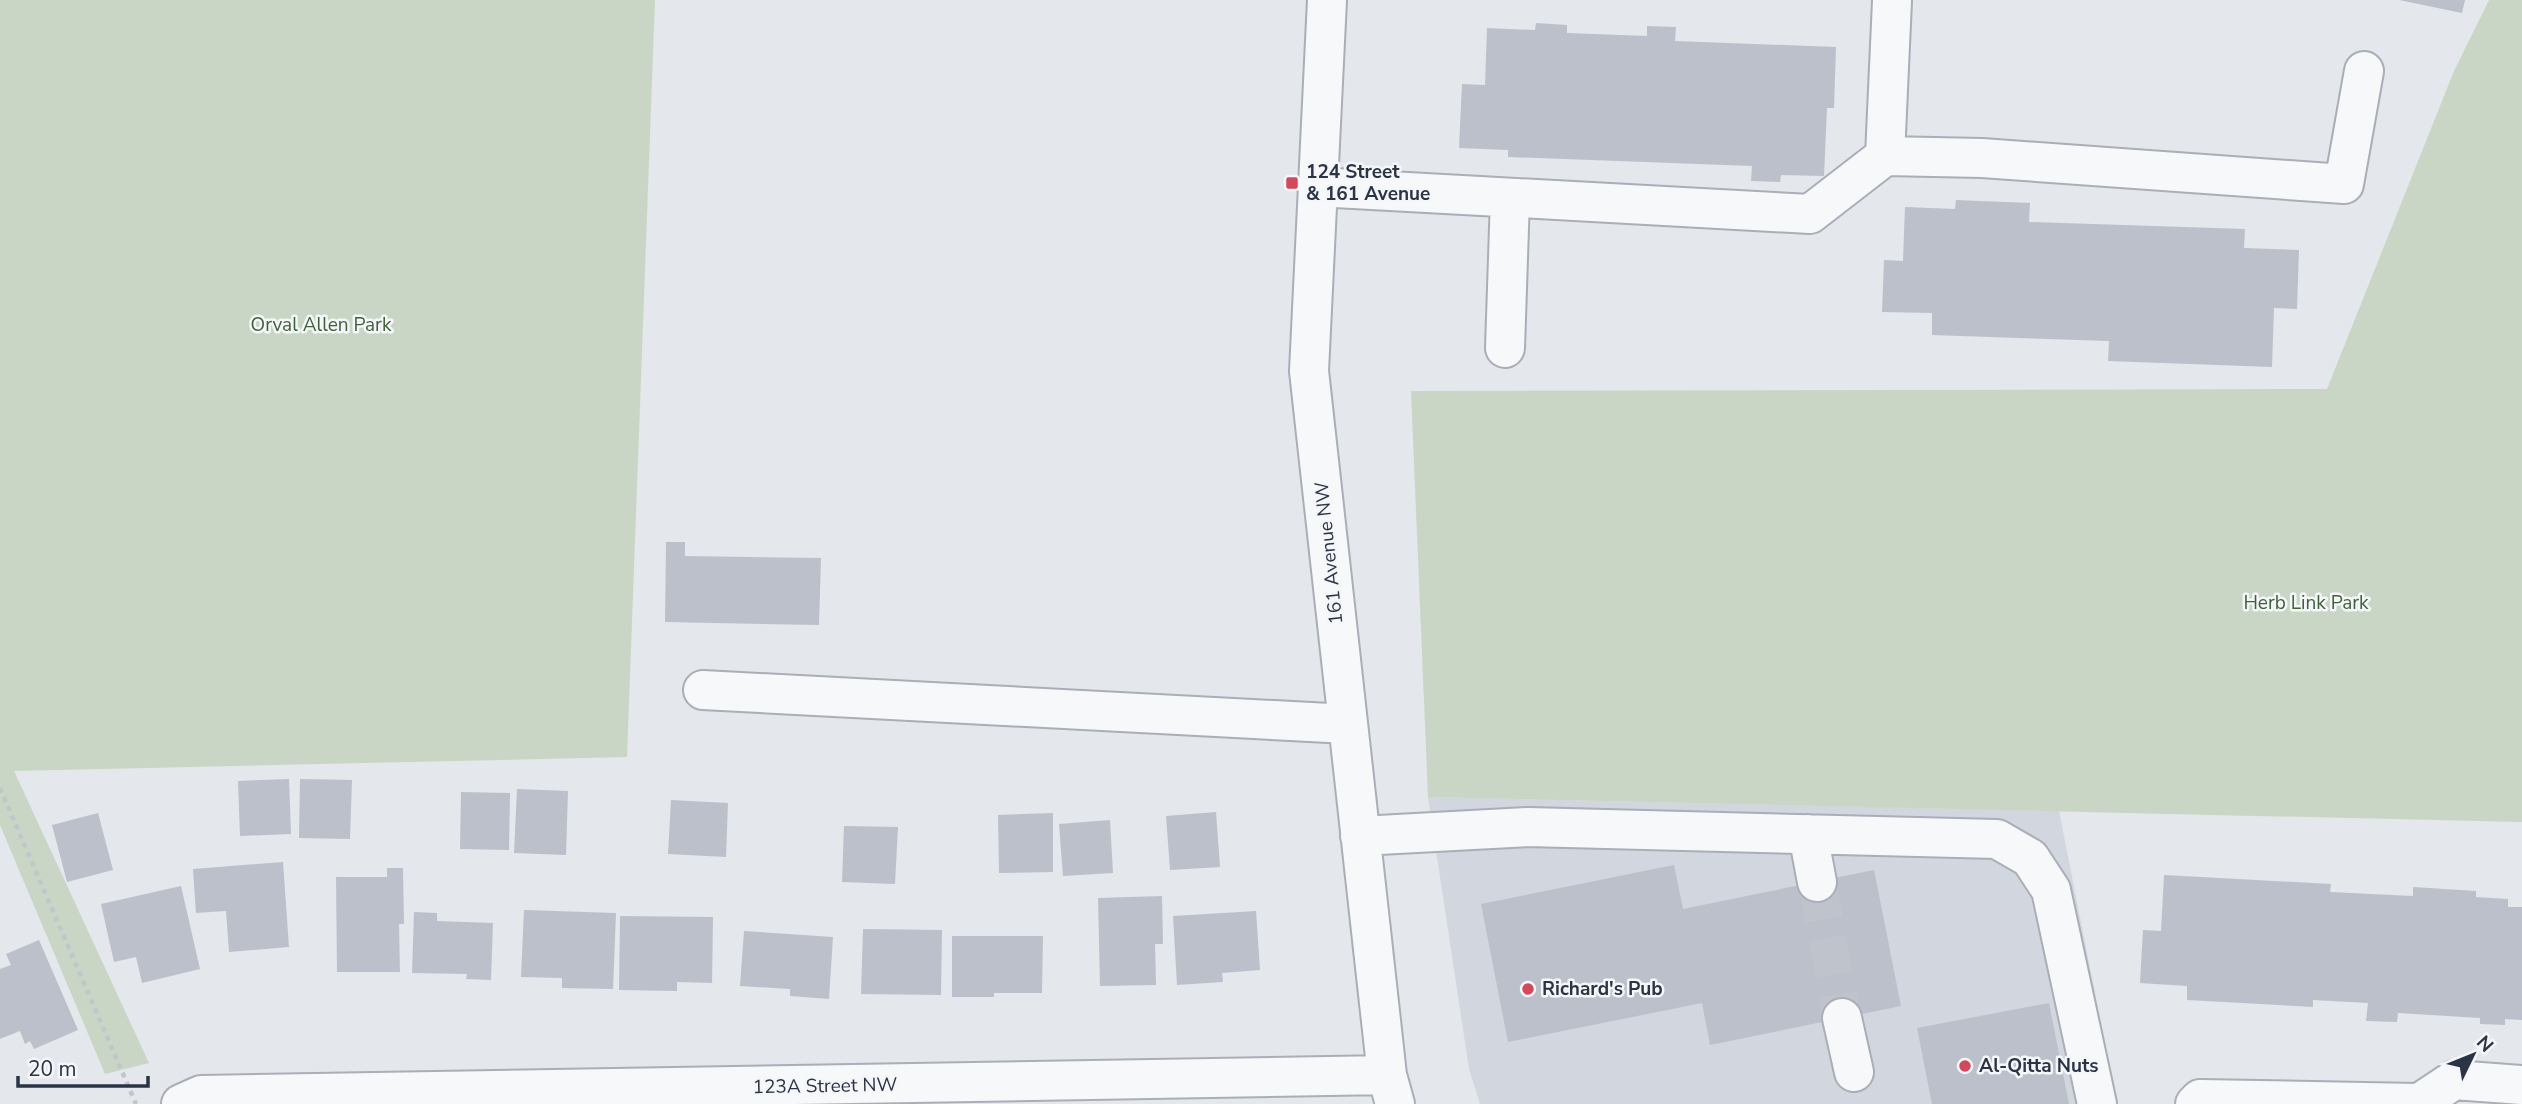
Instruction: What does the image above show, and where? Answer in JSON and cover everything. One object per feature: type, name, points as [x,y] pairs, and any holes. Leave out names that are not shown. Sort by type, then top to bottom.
[{"type":"street","name":"161 Avenue NW","points":[[1327,0],[1309,372],[1391,1090]]},
{"type":"street","points":[[1885,156],[1892,1]]},
{"type":"street","points":[[1317,187],[1810,214],[1885,156],[1982,158],[2344,184],[2364,71]]},
{"type":"street","points":[[1506,348],[1510,198]]},
{"type":"street","points":[[703,690],[1348,724]]},
{"type":"street","points":[[1360,836],[1528,827],[1997,839],[2030,858],[2051,890],[2097,1104]]},
{"type":"street","points":[[1808,834],[1816,882]]},
{"type":"street","points":[[1842,1018],[1854,1072]]},
{"type":"street","points":[[2195,1104],[2200,1099],[2418,1103],[2454,1080],[2522,1085]]},
{"type":"street","name":"123A Street NW","points":[[181,1104],[201,1094],[900,1094],[1391,1090]]},
{"type":"path","points":[[0,788],[136,1104]]},
{"type":"shaded area","points":[[1428,797],[2059,811],[2117,1104],[1480,1104],[1469,1069]]},
{"type":"green space","name":"Orval Allen Park","points":[[0,0],[655,0],[627,757],[14,771],[149,1063],[105,1074],[0,825]]},
{"type":"green space","name":"Herb Link Park","points":[[2489,0],[2522,0],[2522,822],[1428,797],[1411,391],[2327,389],[2454,71]]},
{"type":"building","points":[[2399,0],[2465,0],[2462,13]]},
{"type":"building","points":[[1536,23],[1567,25],[1567,33],[1647,36],[1647,26],[1676,27],[1675,41],[1836,47],[1834,108],[1827,108],[1824,176],[1781,175],[1780,182],[1751,181],[1752,166],[1508,157],[1508,150],[1459,148],[1462,84],[1485,85],[1487,28],[1535,30]]},
{"type":"building","points":[[1956,200],[2030,203],[2029,222],[2245,229],[2244,248],[2299,250],[2297,309],[2274,308],[2272,367],[2108,361],[2109,341],[1932,335],[1932,313],[1882,312],[1884,260],[1903,261],[1905,207],[1955,209]]},
{"type":"building","points":[[666,542],[685,542],[685,556],[821,558],[819,625],[665,622]]},
{"type":"building","points":[[289,779],[291,834],[240,836],[238,781]]},
{"type":"building","points":[[300,779],[352,780],[350,839],[299,838]]},
{"type":"building","points":[[517,789],[568,791],[566,855],[514,853]]},
{"type":"building","points":[[461,792],[510,793],[509,850],[460,849]]},
{"type":"building","points":[[671,800],[728,803],[726,857],[668,854]]},
{"type":"building","points":[[1216,812],[1220,867],[1170,870],[1166,816]]},
{"type":"building","points":[[98,813],[113,870],[67,882],[52,825]]},
{"type":"building","points":[[1053,813],[1053,872],[999,873],[998,815]]},
{"type":"building","points":[[1110,820],[1113,873],[1063,876],[1059,824]]},
{"type":"building","points":[[844,826],[898,827],[895,884],[842,882]]},
{"type":"building","points":[[283,862],[289,947],[229,952],[226,911],[196,913],[193,869]]},
{"type":"building","points":[[1674,865],[1683,909],[1874,870],[1901,1006],[1710,1045],[1702,1003],[1508,1042],[1481,904]]},
{"type":"building","points":[[387,868],[403,868],[404,924],[399,924],[400,972],[337,972],[336,877],[387,877]]},
{"type":"building","points":[[2164,875],[2331,884],[2330,892],[2413,896],[2413,887],[2476,891],[2476,897],[2508,899],[2508,907],[2522,907],[2522,1020],[2505,1019],[2505,1025],[2480,1024],[2480,1018],[2398,1013],[2397,1022],[2366,1021],[2368,1003],[2313,1000],[2313,1007],[2187,1000],[2187,986],[2140,983],[2143,930],[2161,931]]},
{"type":"building","points":[[181,886],[200,969],[142,983],[136,957],[114,962],[101,904]]},
{"type":"building","points":[[1162,896],[1163,944],[1155,944],[1156,985],[1100,986],[1098,898]]},
{"type":"building","points":[[524,910],[616,913],[613,989],[562,988],[562,978],[521,977]]},
{"type":"building","points":[[1256,911],[1260,970],[1222,973],[1223,982],[1177,985],[1173,916]]},
{"type":"building","points":[[414,912],[437,913],[437,921],[493,923],[491,980],[466,979],[467,974],[412,973]]},
{"type":"building","points":[[620,916],[713,917],[712,983],[677,982],[677,991],[619,990]]},
{"type":"building","points":[[863,929],[942,930],[941,995],[861,994]]},
{"type":"building","points":[[744,931],[833,937],[829,999],[790,996],[790,989],[740,986]]},
{"type":"building","points":[[952,936],[1043,936],[1042,993],[994,993],[994,997],[952,997]]},
{"type":"building","points":[[39,940],[78,1030],[34,1049],[30,1041],[25,1044],[20,1031],[0,1039],[0,969],[11,965],[6,954]]},
{"type":"building","points":[[2049,1003],[2069,1104],[1932,1104],[1917,1028]]},
{"type":"tunnel","points":[[1817,882],[1842,1018]]},
{"type":"place","name":"124 Street & 161 Avenue","points":[[1292,183]]},
{"type":"place","name":"Richard's Pub","points":[[1528,989]]},
{"type":"place","name":"Al-Qitta Nuts","points":[[1965,1066]]}]
